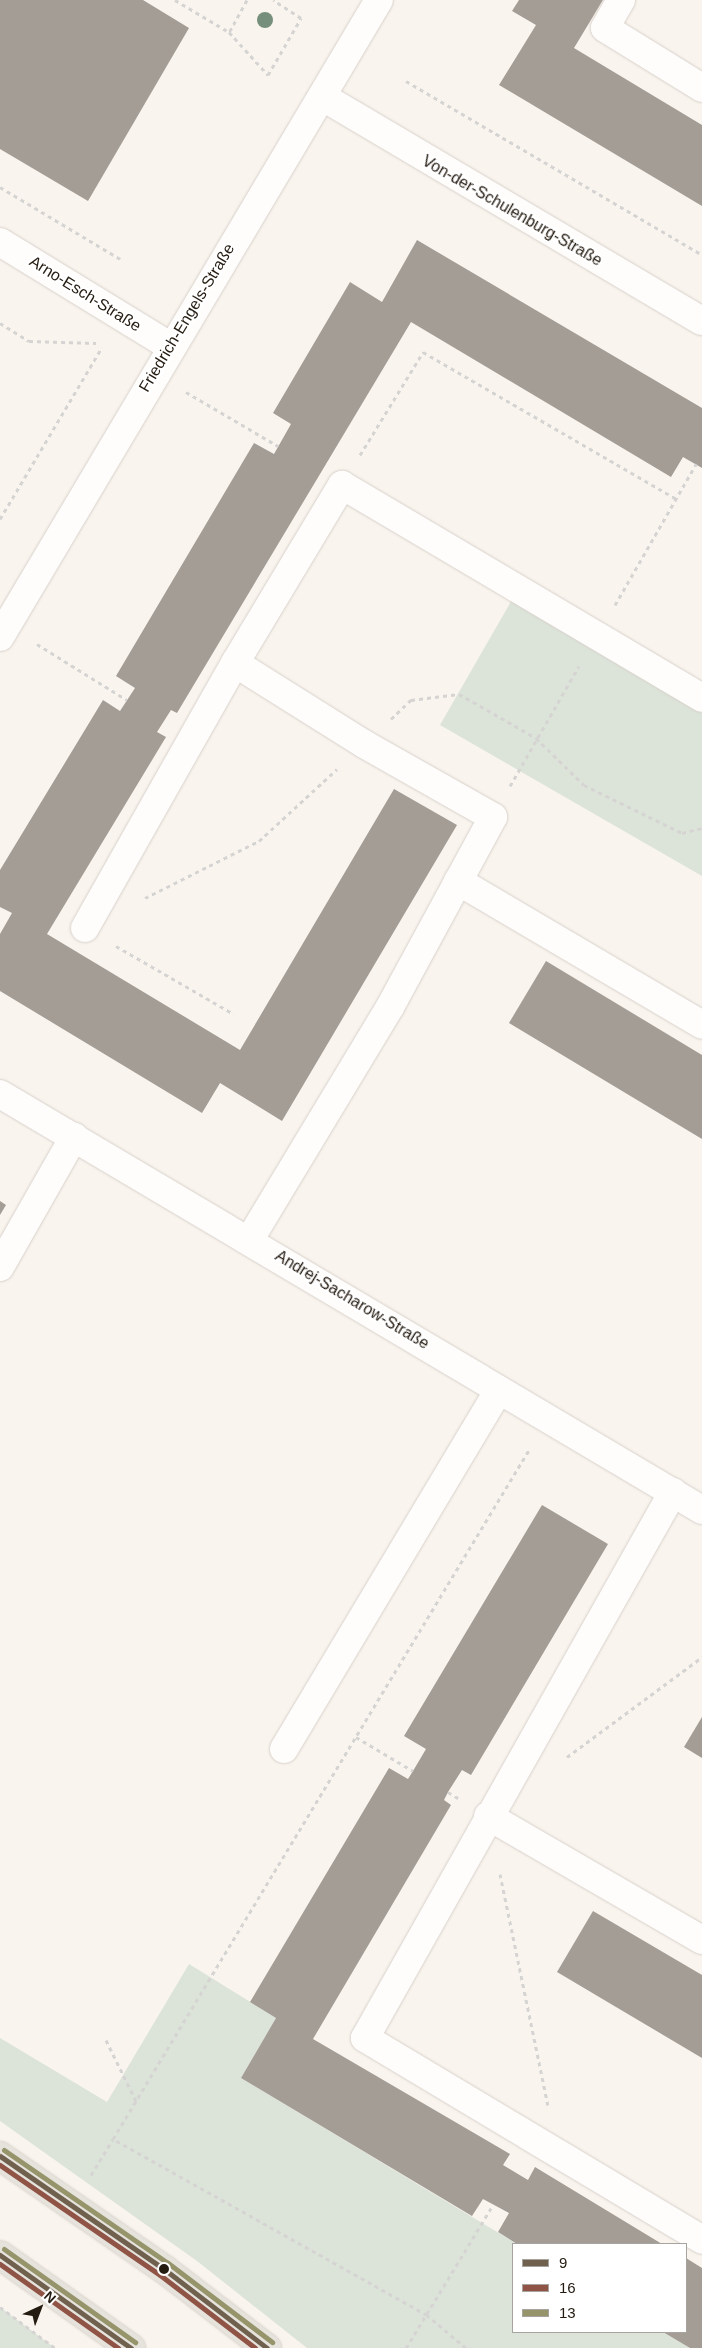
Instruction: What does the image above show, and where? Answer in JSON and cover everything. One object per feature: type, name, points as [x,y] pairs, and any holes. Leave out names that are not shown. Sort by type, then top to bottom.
[{"type":"main road","points":[[0,2156],[74,2205],[267,2348]]},
{"type":"main road","points":[[0,2255],[131,2348]]},
{"type":"street","name":"Friedrich-Engels-Straße","points":[[4,632],[154,373],[323,97],[378,0]]},
{"type":"street","points":[[622,0],[604,28],[702,88]]},
{"type":"street","name":"Von-der-Schulenburg-Straße","points":[[323,97],[702,321]]},
{"type":"street","name":"Arno-Esch-Straße","points":[[0,242],[170,346]]},
{"type":"street","points":[[84,928],[235,663],[342,485],[702,698]]},
{"type":"street","points":[[235,663],[364,744],[493,817],[390,1007],[250,1239]]},
{"type":"street","points":[[458,881],[702,1025]]},
{"type":"street","name":"Andrej-Sacharow-Straße","points":[[0,1094],[250,1239],[702,1510]]},
{"type":"street","points":[[0,1267],[74,1137]]},
{"type":"street","points":[[284,1749],[499,1390]]},
{"type":"street","points":[[673,1492],[488,1816],[365,2038],[702,2240]]},
{"type":"street","points":[[488,1816],[702,1940]]},
{"type":"path","points":[[175,0],[229,32],[268,74],[301,18],[273,0]]},
{"type":"path","points":[[229,32],[248,0]]},
{"type":"path","points":[[406,80],[702,255]]},
{"type":"path","points":[[0,187],[122,260]]},
{"type":"path","points":[[0,323],[29,340],[104,344],[0,519]]},
{"type":"path","points":[[342,485],[423,352],[677,499]]},
{"type":"path","points":[[154,373],[278,446]]},
{"type":"path","points":[[4,632],[128,700]]},
{"type":"path","points":[[137,902],[259,841],[411,700],[458,694],[536,738],[584,785],[682,833],[702,828]]},
{"type":"path","points":[[84,928],[234,1014]]},
{"type":"path","points":[[74,2205],[112,2139],[548,1419]]},
{"type":"path","points":[[559,1763],[702,1656]]},
{"type":"path","points":[[356,1737],[413,1771]]},
{"type":"path","points":[[488,1816],[549,2111],[532,2139]]},
{"type":"path","points":[[106,2040],[136,2101]]},
{"type":"path","points":[[112,2139],[427,2315],[466,2348]]},
{"type":"path","points":[[406,2348],[493,2205]]},
{"type":"path","points":[[0,2307],[55,2348]]},
{"type":"shaded area","points":[[517,591],[702,698],[702,876],[440,725]]},
{"type":"shaded area","points":[[189,1964],[276,2018],[241,2078],[515,2243],[512,2243],[512,2333],[665,2333],[690,2348],[307,2348],[197,2261],[0,2121],[0,2038],[107,2102]]},
{"type":"shaded area","points":[[0,2307],[55,2348],[0,2348]]},
{"type":"building","points":[[0,0],[143,0],[189,28],[88,201],[0,149]]},
{"type":"building","points":[[519,0],[603,0],[574,48],[702,125],[702,206],[499,85],[536,25],[512,11]]},
{"type":"building","points":[[417,240],[702,408],[702,468],[683,457],[671,477],[411,322],[177,713],[171,710],[157,732],[166,737],[47,934],[240,1050],[394,789],[457,825],[282,1121],[220,1083],[202,1113],[0,991],[0,934],[12,913],[0,907],[0,870],[103,700],[120,711],[135,688],[116,676],[254,443],[274,454],[291,424],[273,413],[350,282],[382,302]]},
{"type":"building","points":[[546,961],[702,1055],[702,1139],[509,1023]]},
{"type":"building","points":[[0,1201],[6,1205],[0,1215]]},
{"type":"building","points":[[542,1505],[608,1544],[471,1775],[462,1770],[448,1792],[444,1800],[451,1805],[313,2039],[510,2154],[503,2165],[528,2180],[535,2167],[660,2243],[515,2243],[498,2232],[509,2213],[483,2199],[472,2216],[241,2078],[276,2018],[250,2002],[389,1768],[408,1779],[426,1749],[404,1736]]},
{"type":"building","points":[[702,1717],[702,1758],[684,1747]]},
{"type":"building","points":[[593,1911],[702,1975],[702,2058],[557,1972]]},
{"type":"building","points":[[687,2259],[702,2268],[702,2348],[690,2348],[665,2333],[687,2333]]},
{"type":"transit line","name":"13","points":[[4,2150],[168,2263],[272,2342]]},
{"type":"transit line","name":"9","points":[[0,2156],[164,2269],[267,2348]]},
{"type":"transit line","name":"16","points":[[0,2165],[160,2275],[255,2348]]},
{"type":"transit line","name":"13","points":[[4,2249],[135,2342]]},
{"type":"transit line","name":"9","points":[[0,2255],[131,2348]]},
{"type":"transit line","name":"16","points":[[0,2264],[118,2348]]}]
